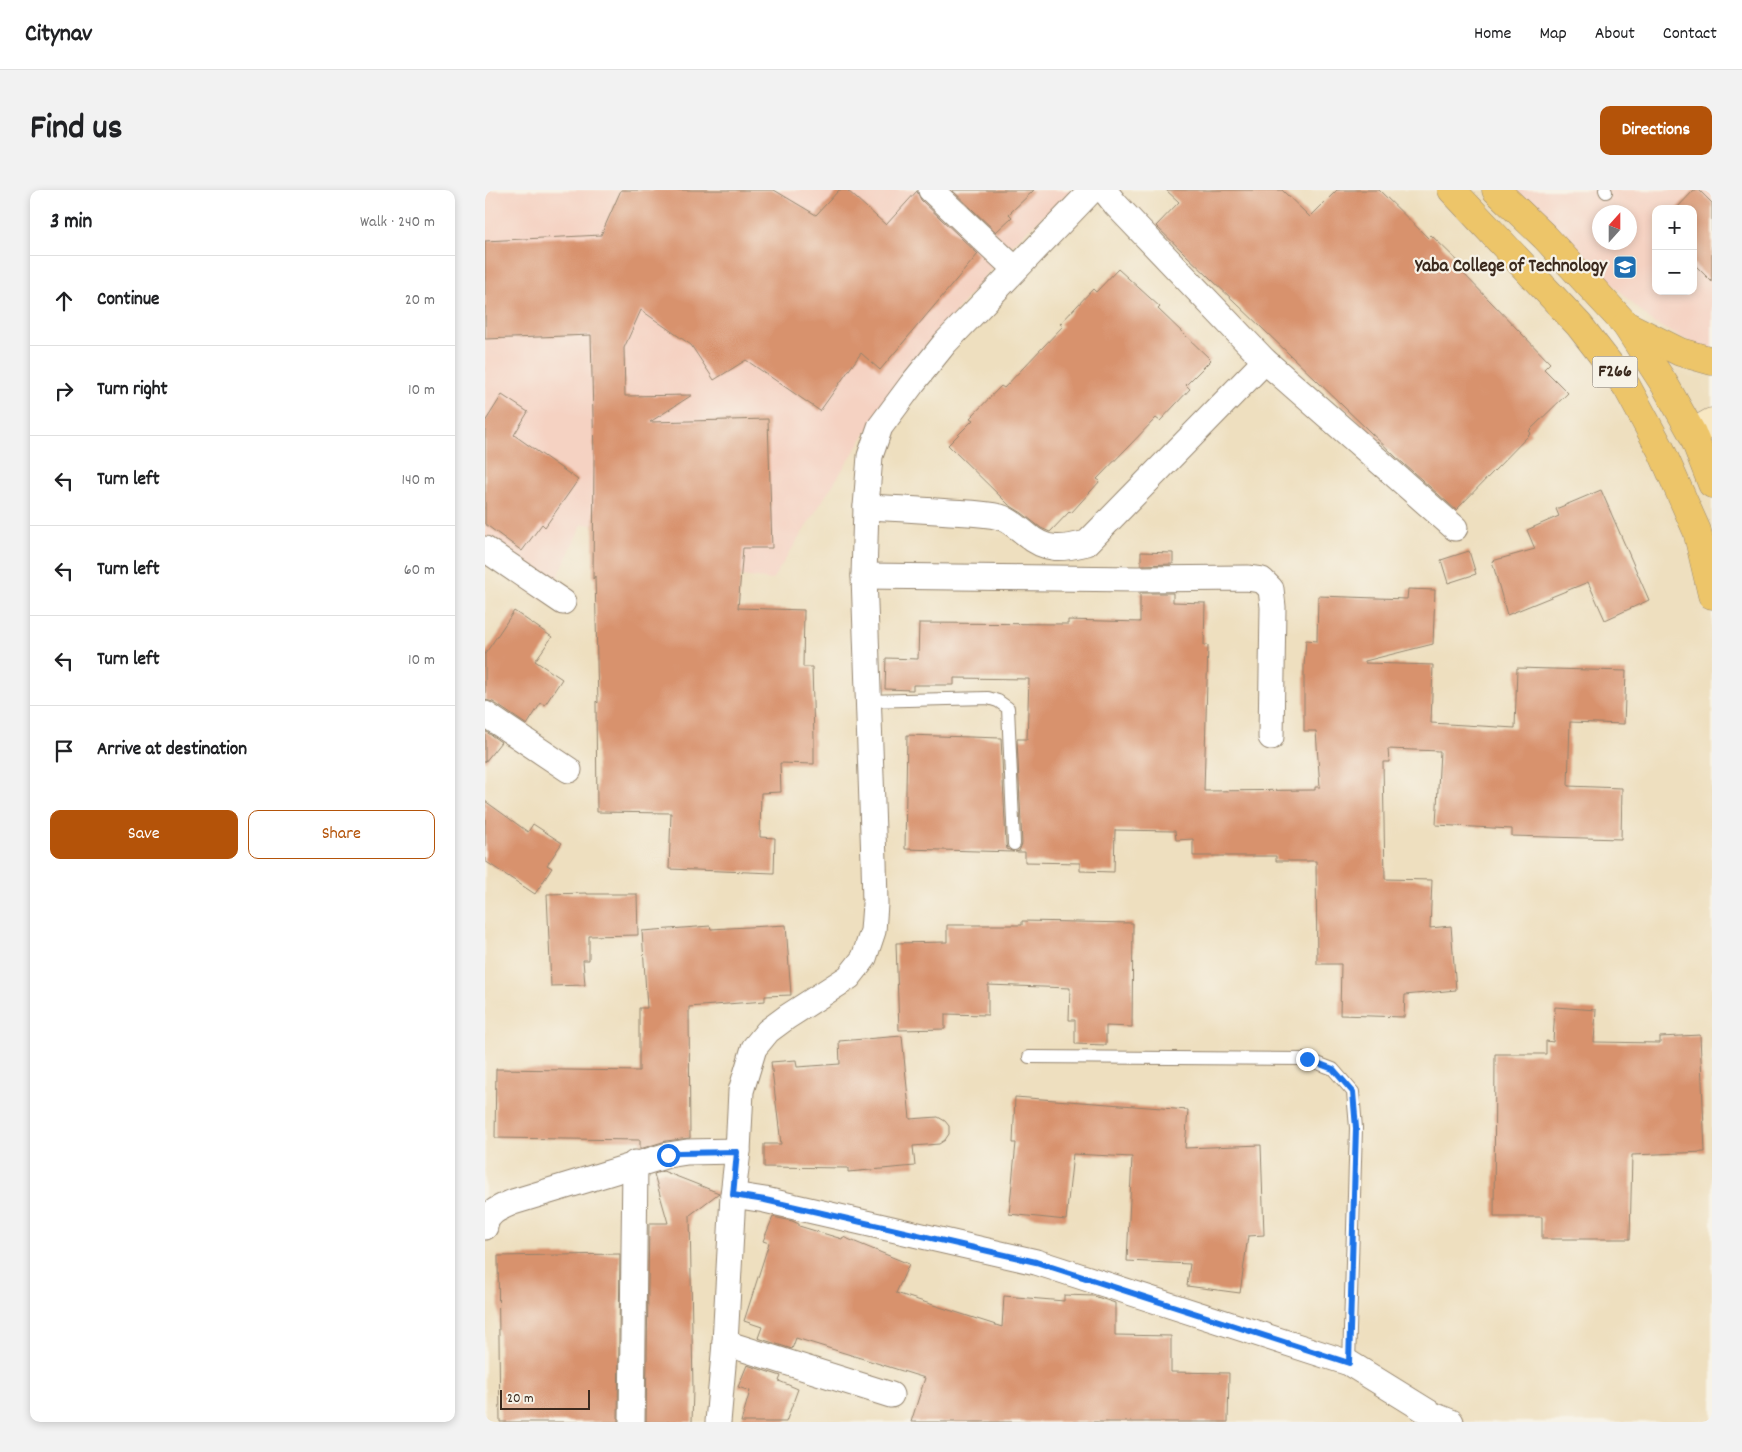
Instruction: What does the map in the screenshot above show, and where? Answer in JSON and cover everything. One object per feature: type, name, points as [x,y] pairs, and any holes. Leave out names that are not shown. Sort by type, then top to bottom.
[{"type":"highway","name":"F266","points":[[1452,190],[1579,325],[1627,387],[1661,450],[1697,531],[1712,595]]},
{"type":"highway","name":"F266","points":[[1496,190],[1545,238],[1626,325],[1665,385],[1702,428],[1712,484]]},
{"type":"highway","points":[[1626,325],[1680,352],[1712,361]]},
{"type":"street","points":[[931,190],[1015,270]]},
{"type":"street","points":[[718,1422],[741,1092],[754,1048],[768,1031],[787,1016],[849,977],[863,958],[873,931],[874,887],[864,576],[870,456],[880,428],[945,343],[1092,190]]},
{"type":"street","points":[[1104,190],[1116,205],[1265,361],[1455,528]]},
{"type":"street","points":[[866,508],[902,508],[1000,517],[1009,521],[1032,540],[1044,546],[1065,549],[1087,543],[1265,361]]},
{"type":"street","points":[[485,549],[563,602]]},
{"type":"street","points":[[864,576],[1247,578],[1262,580],[1271,588],[1273,607],[1271,736]]},
{"type":"street","points":[[485,714],[569,770]]},
{"type":"street","points":[[485,1227],[485,1222],[495,1210],[513,1202],[635,1164],[679,1153],[737,1152]]},
{"type":"street","points":[[632,1422],[635,1164]]},
{"type":"street","points":[[733,1195],[765,1200],[1036,1262],[1349,1363],[1433,1415],[1451,1422]]},
{"type":"street","points":[[725,1343],[891,1395]]},
{"type":"lane","points":[[867,701],[988,698],[998,700],[1009,708],[1014,844]]},
{"type":"lane","points":[[1029,1057],[1307,1059],[1333,1069],[1353,1092],[1356,1128],[1349,1363]]},
{"type":"shaded area","points":[[485,190],[1072,190],[1009,247],[901,378],[772,580],[661,565],[641,528],[582,524],[546,602],[485,563]]},
{"type":"shaded area","name":"Yaba College of Technology","points":[[1513,190],[1712,190],[1712,353],[1653,323]]},
{"type":"building","points":[[621,190],[774,190],[816,215],[839,190],[847,190],[886,225],[917,191],[921,200],[978,254],[880,370],[861,353],[820,411],[746,360],[714,380],[691,345],[641,310],[624,348],[625,396],[692,395],[650,422],[768,419],[772,548],[743,548],[738,608],[804,610],[803,667],[812,667],[814,738],[814,764],[780,763],[781,792],[761,793],[760,837],[775,838],[774,873],[669,869],[671,813],[597,812],[596,701],[598,703],[595,576],[593,579],[594,457],[591,335],[485,339],[485,241],[601,235]]},
{"type":"building","points":[[952,190],[1034,190],[1009,214],[1012,217],[996,232]]},
{"type":"building","points":[[1166,190],[1282,190],[1310,217],[1337,190],[1379,190],[1428,238],[1431,235],[1465,268],[1462,272],[1550,363],[1544,369],[1568,393],[1529,431],[1531,433],[1456,510],[1396,457],[1156,226],[1179,202]]},
{"type":"building","points":[[1694,190],[1699,190],[1712,203],[1712,282],[1697,267],[1697,205],[1680,205]]},
{"type":"building","points":[[1118,269],[1160,307],[1158,309],[1211,360],[1186,385],[1190,389],[1160,421],[1156,418],[1097,479],[1100,481],[1071,513],[1070,511],[1050,532],[1041,528],[1009,505],[948,445],[973,420],[970,418],[1001,386],[1004,388],[1063,326],[1060,324],[1093,289],[1096,292]]},
{"type":"building","points":[[502,395],[528,412],[514,435],[578,480],[545,527],[542,524],[522,551],[485,524],[485,422]]},
{"type":"building","points":[[1601,490],[1649,600],[1605,620],[1588,582],[1507,615],[1492,561],[1535,549],[1527,530],[1559,516],[1556,509]]},
{"type":"building","points":[[1469,551],[1476,574],[1448,583],[1441,560]]},
{"type":"building","points":[[1141,552],[1173,553],[1173,564],[1141,565]]},
{"type":"building","points":[[1408,589],[1435,590],[1433,644],[1365,661],[1365,663],[1433,665],[1431,723],[1515,728],[1517,668],[1626,671],[1624,724],[1570,722],[1568,786],[1622,788],[1621,839],[1512,836],[1512,829],[1436,825],[1440,751],[1388,749],[1389,762],[1383,762],[1385,879],[1432,880],[1430,928],[1451,926],[1456,990],[1405,995],[1404,1017],[1340,1015],[1341,964],[1317,964],[1316,861],[1276,861],[1276,856],[1193,856],[1193,839],[1176,840],[1175,831],[1115,830],[1114,872],[1080,871],[1080,863],[1025,862],[1025,852],[1015,852],[1019,851],[1022,844],[1017,739],[1027,739],[1029,679],[954,678],[954,685],[913,685],[913,690],[885,689],[886,658],[918,659],[919,623],[1068,624],[1068,620],[1140,622],[1140,593],[1173,593],[1173,602],[1205,603],[1204,645],[1208,645],[1204,791],[1315,790],[1315,787],[1320,787],[1316,731],[1304,731],[1304,666],[1306,640],[1317,641],[1318,596],[1407,599]]},
{"type":"building","points":[[514,611],[552,637],[535,661],[562,679],[545,705],[541,703],[527,725],[493,702],[485,700],[485,654]]},
{"type":"building","points":[[485,731],[501,742],[485,762]]},
{"type":"building","points":[[907,735],[1001,738],[1006,844],[1007,849],[1014,852],[905,849]]},
{"type":"building","points":[[485,801],[528,832],[533,824],[562,843],[547,865],[552,868],[535,894],[485,861]]},
{"type":"building","points":[[547,894],[637,894],[638,935],[589,936],[589,960],[583,960],[585,985],[551,986]]},
{"type":"building","points":[[1022,921],[1133,923],[1132,1027],[1106,1026],[1106,1045],[1075,1044],[1075,1020],[1069,1020],[1070,988],[988,985],[988,1015],[945,1014],[945,1029],[899,1030],[896,943],[947,942],[947,925],[1022,925]]},
{"type":"building","points":[[786,925],[791,995],[765,996],[765,1001],[689,1007],[690,1138],[666,1141],[640,1149],[640,1140],[495,1138],[496,1069],[639,1071],[639,1008],[647,1008],[642,931],[710,926],[711,929]]},
{"type":"building","points":[[1555,1007],[1596,1010],[1594,1042],[1660,1043],[1660,1037],[1700,1035],[1705,1152],[1632,1155],[1630,1239],[1542,1239],[1542,1217],[1494,1217],[1495,1054],[1546,1054],[1546,1041],[1553,1042]]},
{"type":"building","points":[[902,1036],[910,1119],[938,1117],[945,1121],[949,1126],[949,1134],[945,1140],[939,1144],[913,1146],[915,1166],[848,1172],[848,1168],[764,1167],[764,1144],[781,1144],[771,1062],[796,1060],[797,1067],[840,1064],[839,1041]]},
{"type":"building","points":[[1015,1097],[1188,1110],[1185,1148],[1261,1145],[1264,1235],[1248,1236],[1240,1293],[1187,1286],[1190,1264],[1127,1261],[1132,1157],[1073,1154],[1066,1220],[1009,1214],[1016,1143],[1013,1143]]},
{"type":"building","points":[[663,1171],[719,1193],[690,1215],[692,1422],[646,1422],[649,1223],[668,1223],[654,1174]]},
{"type":"building","points":[[773,1217],[792,1221],[799,1224],[799,1226],[842,1239],[843,1237],[909,1264],[896,1293],[1002,1327],[1004,1296],[1064,1301],[1064,1295],[1094,1296],[1115,1303],[1115,1335],[1171,1336],[1171,1372],[1229,1373],[1228,1422],[911,1422],[925,1378],[796,1338],[792,1349],[758,1338],[762,1327],[744,1321],[769,1243],[763,1241]]},
{"type":"building","points":[[620,1254],[618,1422],[500,1422],[498,1256]]},
{"type":"building","points":[[747,1365],[781,1376],[779,1381],[798,1389],[786,1422],[741,1422],[750,1391],[738,1387]]},
{"type":"place","name":"Yaba College of Technology","points":[[1625,267]]},
{"type":"route","points":[[668,1155],[712,1151],[737,1152],[733,1195],[765,1200],[1036,1262],[1349,1363],[1356,1128],[1353,1092],[1333,1069],[1307,1059]]}]
